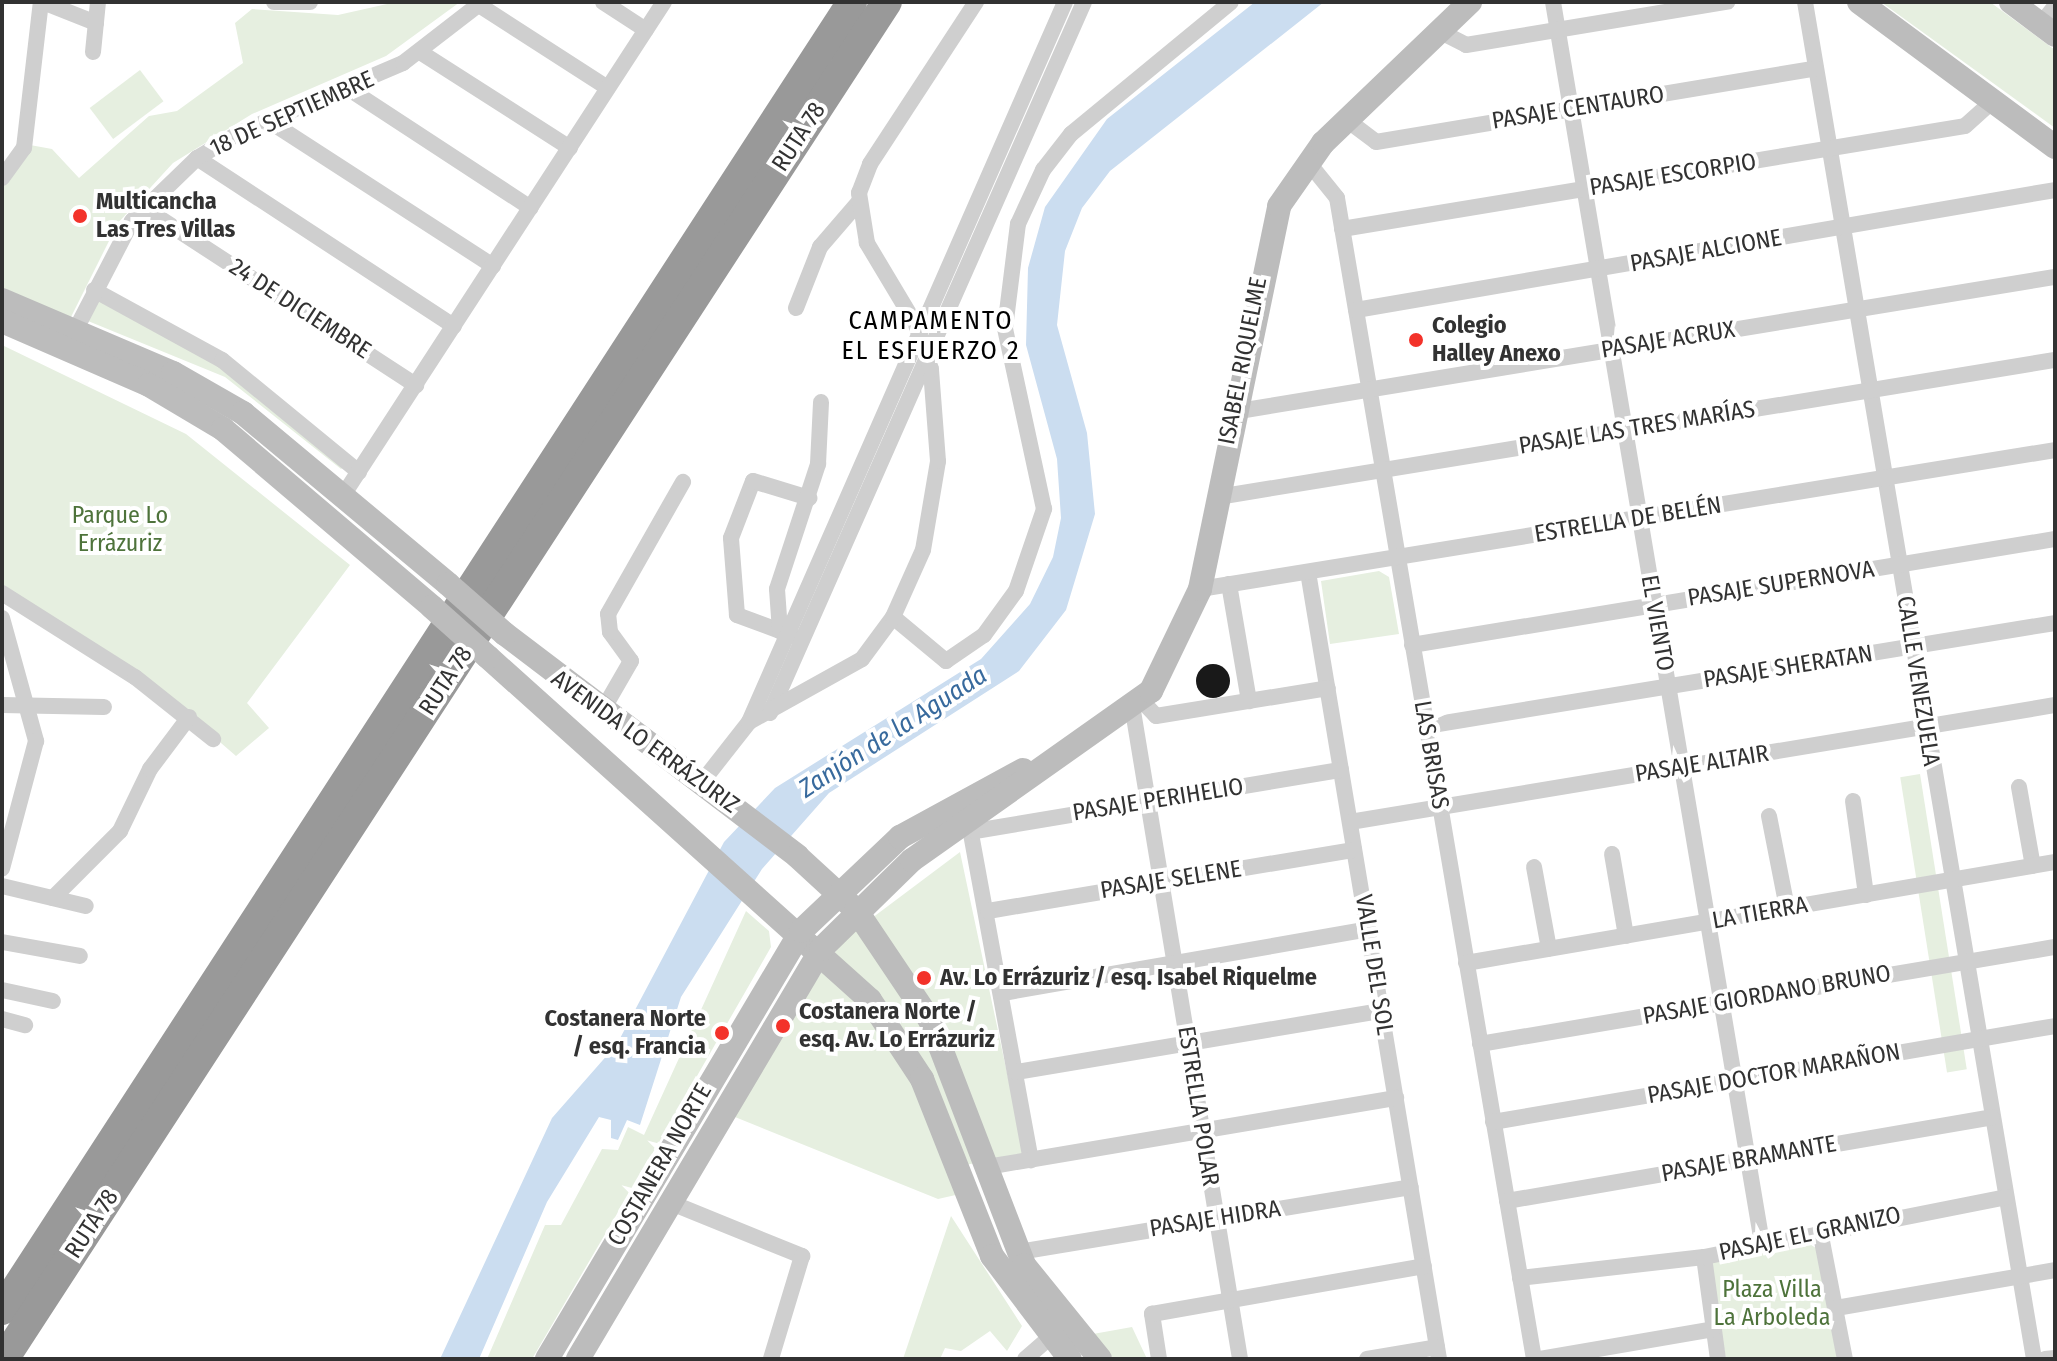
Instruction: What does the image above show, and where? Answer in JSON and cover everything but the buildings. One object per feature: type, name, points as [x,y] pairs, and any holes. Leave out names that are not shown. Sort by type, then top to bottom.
[{"type":"highway","name":"RUTA 78","points":[[2,1310],[852,2]]},
{"type":"highway","name":"RUTA 78","points":[[4,1359],[887,2]]},
{"type":"main road","name":"ISABEL RIQUELME","points":[[821,949],[856,910],[1138,706],[1200,589],[1267,237],[1308,162],[1347,120],[1470,2]]},
{"type":"main road","points":[[1859,2],[2055,147]]},
{"type":"main road","points":[[2011,2],[2050,22]]},
{"type":"main road","name":"AVENIDA LO ERRÁZURIZ","points":[[2,300],[216,395],[344,494],[601,713],[702,782],[838,890],[856,910],[930,1020],[1019,1252],[1042,1295],[1100,1359]]},
{"type":"main road","name":"AVENIDA LO ERRÁZURIZ","points":[[2,321],[149,385],[223,429],[432,607],[821,949],[913,1061],[992,1256],[1049,1338],[1070,1359]]},
{"type":"main road","name":"ISABEL RIQUELME","points":[[801,931],[838,890],[922,822],[1077,748]]},
{"type":"main road","name":"COSTANERA NORTE","points":[[547,1359],[801,931]]},
{"type":"main road","name":"COSTANERA NORTE","points":[[578,1359],[821,949]]},
{"type":"street","points":[[2,178],[21,153],[42,2],[96,23]]},
{"type":"street","points":[[93,52],[98,2]]},
{"type":"street","points":[[274,2],[310,2]]},
{"type":"street","points":[[603,2],[646,30]]},
{"type":"street","points":[[344,494],[664,2]]},
{"type":"street","points":[[796,308],[820,247],[858,203],[870,164],[976,2]]},
{"type":"street","points":[[893,617],[946,661],[984,635],[1016,591],[1044,509],[1005,328],[1018,224],[1043,170],[1071,134],[1231,2]]},
{"type":"street","name":"EL VIENTO","points":[[1553,2],[1762,1243]]},
{"type":"street","points":[[1439,31],[1462,45],[1727,2]]},
{"type":"street","name":"CALLE VENEZUELA","points":[[1805,2],[2034,1359]]},
{"type":"street","points":[[480,4],[608,88]]},
{"type":"street","name":"18 DE SEPTIEMBRE","points":[[75,331],[94,290],[144,208],[197,158],[269,121],[349,89],[420,52],[480,4]]},
{"type":"street","points":[[770,713],[790,635],[920,333],[1006,157],[1072,8]]},
{"type":"street","points":[[420,52],[570,148]]},
{"type":"street","name":"PASAJE CENTAURO","points":[[1347,120],[1376,142],[1816,68]]},
{"type":"street","points":[[349,89],[531,208]]},
{"type":"street","name":"PASAJE ESCORPIO","points":[[1342,229],[1969,125],[1993,101]]},
{"type":"street","points":[[269,121],[493,266]]},
{"type":"street","points":[[702,782],[749,722],[927,358],[1006,157]]},
{"type":"street","points":[[197,158],[454,326]]},
{"type":"street","name":"LAS BRISAS","points":[[1308,162],[1335,191],[1534,1359]]},
{"type":"street","name":"PASAJE ALCIONE","points":[[1356,310],[2055,190]]},
{"type":"street","points":[[749,722],[853,668],[893,617],[923,550],[937,483],[937,415],[927,358],[920,333],[873,257],[858,203]]},
{"type":"street","name":"24 DE DICIEMBRE","points":[[144,208],[416,385]]},
{"type":"street","name":"PASAJE ACRUX","points":[[1233,412],[2055,277]]},
{"type":"street","points":[[94,290],[222,360],[359,472]]},
{"type":"street","name":"PASAJE LAS TRES MARÍAS","points":[[1218,497],[2055,360]]},
{"type":"street","points":[[790,635],[780,573],[809,498],[822,443],[821,402]]},
{"type":"street","name":"ESTRELLA DE BELÉN","points":[[1200,589],[2055,450]]},
{"type":"street","points":[[790,635],[737,615],[731,538],[753,481],[809,498]]},
{"type":"street","points":[[601,713],[631,661],[610,632],[608,614],[683,482]]},
{"type":"street","name":"PASAJE SUPERNOVA","points":[[1412,645],[2055,539]]},
{"type":"street","name":"VALLE DEL SOL","points":[[1308,572],[1438,1353]]},
{"type":"street","points":[[1229,584],[1249,701]]},
{"type":"street","points":[[2,593],[189,717],[213,739]]},
{"type":"street","points":[[2,618],[30,708],[36,741],[10,796],[2,869]]},
{"type":"street","name":"PASAJE SHERATAN","points":[[1426,726],[2055,623]]},
{"type":"street","points":[[1138,706],[1156,716],[1328,688]]},
{"type":"street","points":[[2,705],[30,708],[104,707]]},
{"type":"street","name":"PASAJE ALTAIR","points":[[1350,822],[2055,705]]},
{"type":"street","name":"ESTRELLA POLAR","points":[[1138,706],[1147,802],[1240,1359]]},
{"type":"street","points":[[53,898],[120,831],[150,769],[189,717]]},
{"type":"street","name":"PASAJE PERIHELIO","points":[[972,826],[1147,802],[1341,770]]},
{"type":"street","points":[[2019,787],[2033,866]]},
{"type":"street","points":[[1853,801],[1866,895]]},
{"type":"street","points":[[1769,816],[1787,908]]},
{"type":"street","points":[[972,826],[1031,1160]]},
{"type":"street","name":"PASAJE SELENE","points":[[988,911],[1354,850]]},
{"type":"street","points":[[1612,854],[1626,936]]},
{"type":"street","name":"LA TIERRA","points":[[1466,963],[2055,862]]},
{"type":"street","points":[[1534,867],[1549,949]]},
{"type":"street","points":[[2,886],[86,906]]},
{"type":"street","points":[[1003,993],[1368,929]]},
{"type":"street","points":[[2,942],[80,956]]},
{"type":"street","name":"PASAJE GIORDANO BRUNO","points":[[1480,1044],[2055,947]]},
{"type":"street","points":[[2,990],[53,1001]]},
{"type":"street","points":[[1016,1072],[1381,1011]]},
{"type":"street","points":[[2,1019],[25,1025]]},
{"type":"street","name":"PASAJE DOCTOR MARAÑON","points":[[1493,1122],[2055,1026]]},
{"type":"street","points":[[987,1167],[1396,1098]]},
{"type":"street","name":"PASAJE BRAMANTE","points":[[1507,1201],[1992,1117]]},
{"type":"street","name":"PASAJE HIDRA","points":[[1019,1252],[1411,1187]]},
{"type":"street","name":"PASAJE EL GRANIZO","points":[[1520,1278],[1704,1257],[1762,1243],[1821,1236],[1841,1225],[2006,1197]]},
{"type":"street","points":[[669,1202],[802,1256],[771,1359]]},
{"type":"street","points":[[1821,1236],[1845,1359]]},
{"type":"street","points":[[1704,1257],[1718,1359]]},
{"type":"street","points":[[1159,1359],[1152,1314],[1424,1266]]},
{"type":"street","points":[[1836,1308],[2055,1270]]},
{"type":"street","points":[[1540,1359],[1713,1329]]},
{"type":"street","points":[[1025,1359],[1049,1338]]},
{"type":"street","points":[[1367,1359],[1438,1353]]},
{"type":"street","points":[[2045,1359],[2055,1358]]},
{"type":"green space","points":[[396,2],[460,2],[386,56],[252,114],[173,163],[118,223],[71,317],[2,289],[2,186],[30,145],[52,149],[79,178],[149,116],[177,111],[243,63],[235,23],[252,9],[338,15]]},
{"type":"green space","points":[[1881,2],[1990,2],[2055,50],[2055,128]]},
{"type":"green space","points":[[140,70],[163,101],[113,139],[90,108]]},
{"type":"green space","points":[[98,298],[218,361],[345,466],[341,469],[225,377],[88,321]]},
{"type":"green space","name":"Parque Lo Errázuriz","points":[[2,345],[186,434],[350,565],[247,703],[269,728],[236,756],[161,691],[2,595]]},
{"type":"green space","points":[[1379,571],[1389,577],[1399,634],[1330,644],[1321,581]]},
{"type":"green space","points":[[1920,774],[1967,1069],[1947,1072],[1900,777]]},
{"type":"green space","points":[[960,852],[1024,1153],[951,1168],[960,1194],[938,1199],[735,1117],[757,1069],[844,939]]},
{"type":"green space","points":[[746,911],[769,931],[771,947],[662,1137],[532,1359],[487,1359],[545,1225],[561,1225],[602,1149],[618,1150],[628,1127],[644,1135]]},
{"type":"green space","points":[[951,1216],[1022,1326],[1007,1351],[990,1331],[961,1351],[945,1348],[940,1359],[903,1359]]},
{"type":"green space","name":"Plaza Villa La Arboleda","points":[[1808,1243],[1819,1250],[1837,1359],[1726,1359],[1709,1268],[1717,1258]]},
{"type":"green space","points":[[1132,1327],[1147,1359],[1114,1359],[1093,1334]]},
{"type":"water","name":"Zanjón de la Aguada","points":[[1255,2],[1324,2],[1110,171],[1082,208],[1065,251],[1057,325],[1087,433],[1095,514],[1066,610],[1019,671],[829,793],[762,869],[681,997],[640,1125],[627,1120],[618,1140],[611,1138],[611,1120],[599,1117],[547,1202],[479,1359],[440,1359],[552,1118],[617,1044],[724,842],[775,788],[981,659],[1030,604],[1053,557],[1061,518],[1057,459],[1026,345],[1028,268],[1045,207],[1107,119]]},
{"type":"place","name":"Multicancha Las Tres Villas","points":[[80,216]]},
{"type":"place","name":"Colegio Halley Anexo","points":[[1416,340]]},
{"type":"place","name":"Av. Lo Errázuriz / esq. Isabel Riquelme","points":[[924,978]]},
{"type":"place","name":"Costanera Norte / esq. Av. Lo Errázuriz","points":[[783,1026]]},
{"type":"place","name":"Costanera Norte / esq. Francia","points":[[722,1033]]},
{"type":"district","name":"CAMPAMENTO EL ESFUERZO 2","points":[[931,336]]}]
